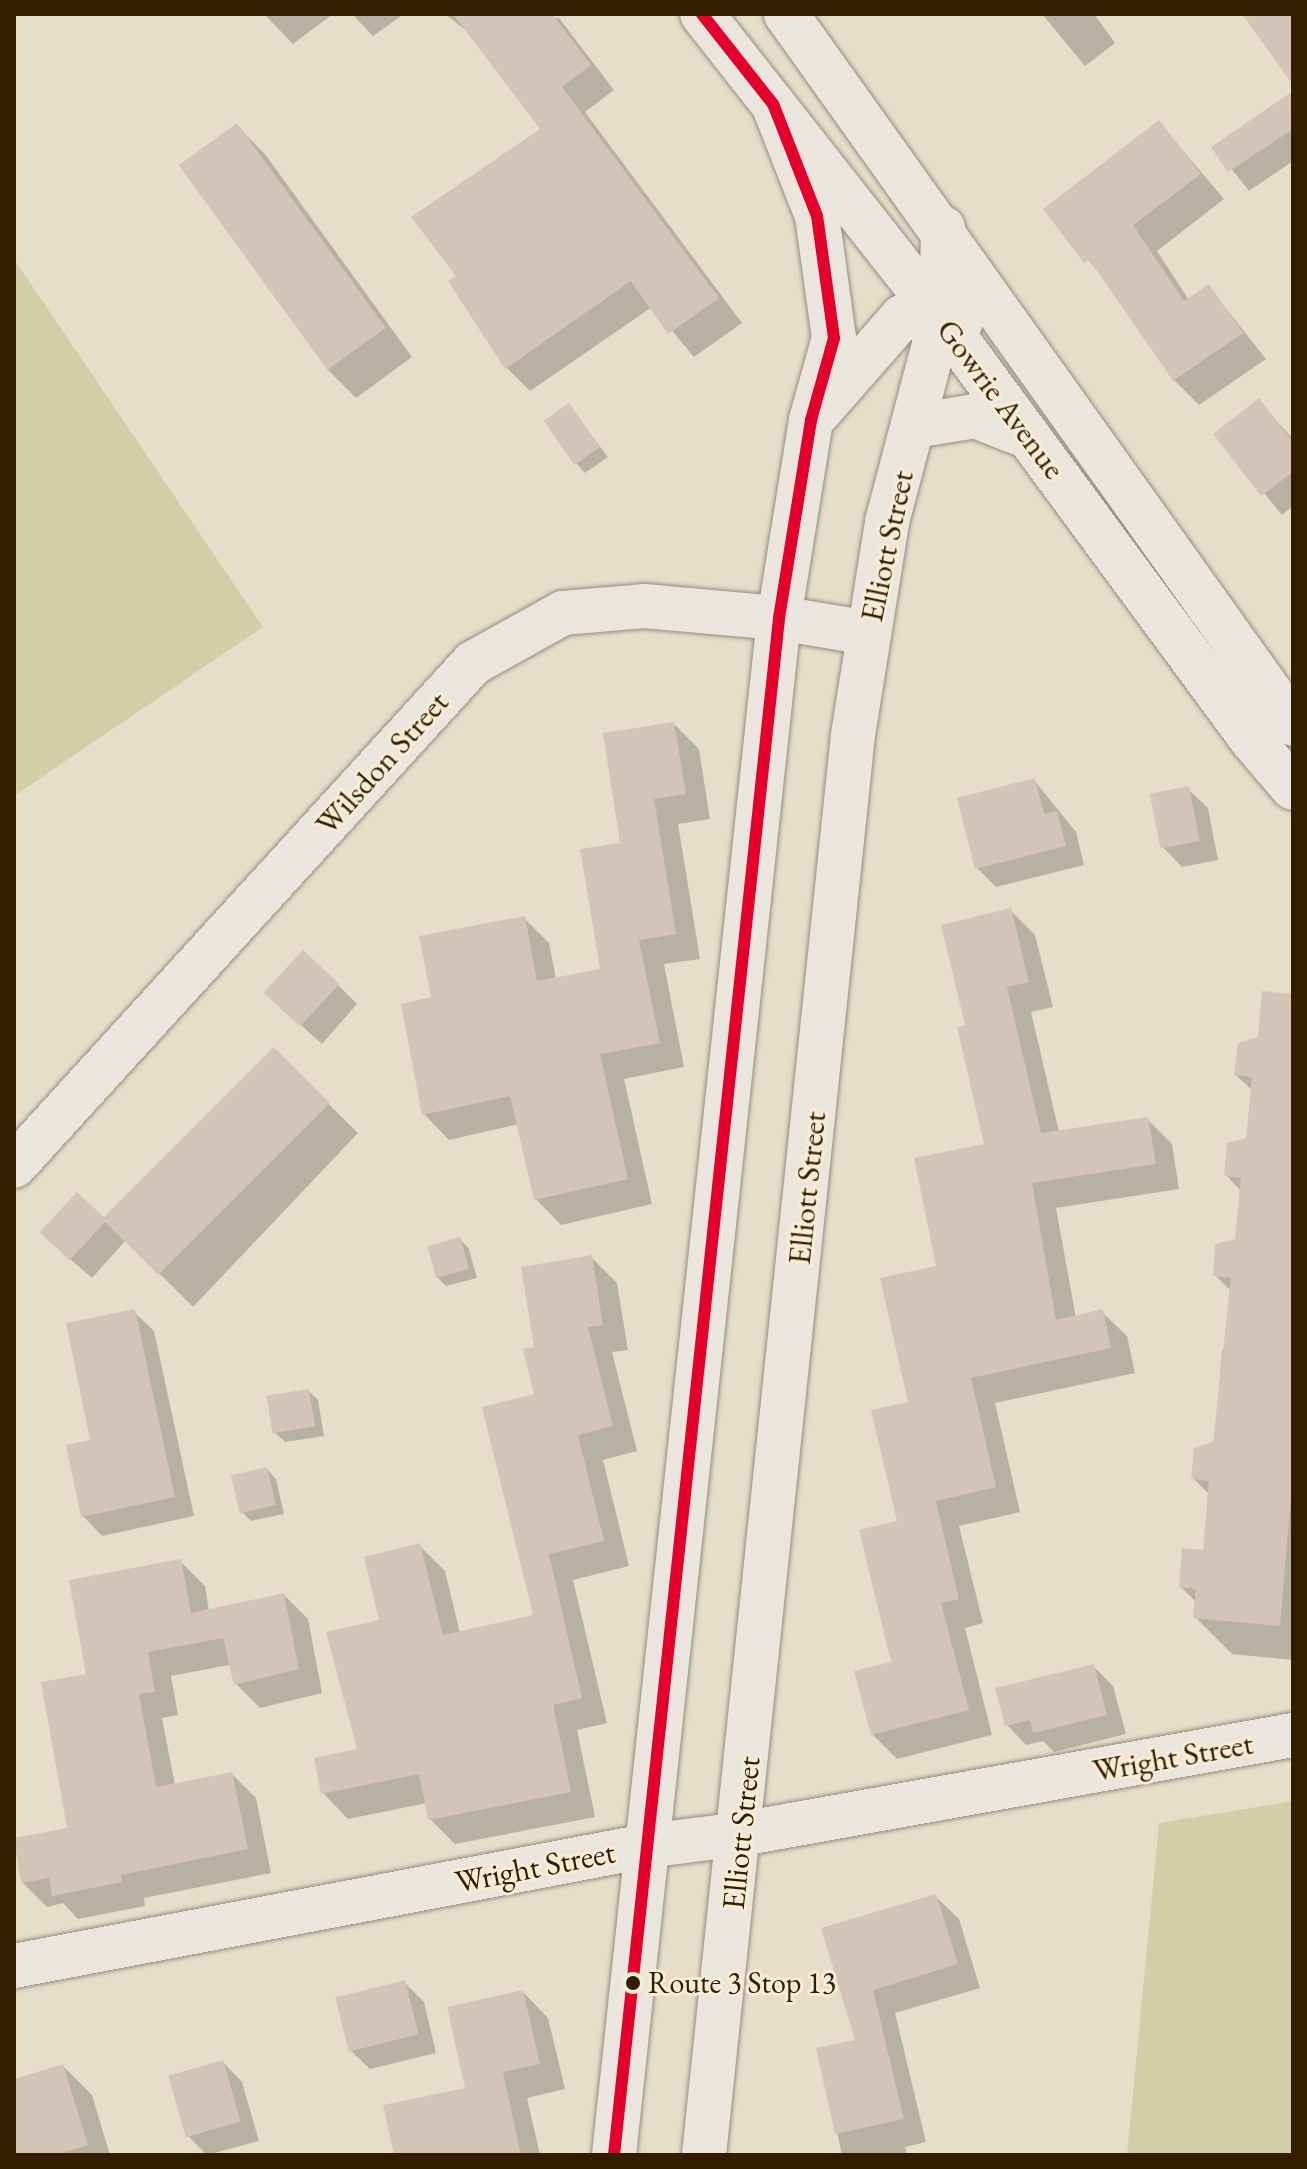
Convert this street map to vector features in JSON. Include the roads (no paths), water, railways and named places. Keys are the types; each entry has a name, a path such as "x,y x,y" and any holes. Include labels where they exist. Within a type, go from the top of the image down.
{"street":[{"name":"Gowrie Avenue","path":"702,14 941,318 1252,740 1293,788"},
{"name":"Gowrie Avenue","path":"786,14 1018,333 1293,724"},
{"path":"614,2155 779,618 811,420 834,338 817,216 773,104"},
{"name":"Elliott Street","path":"704,2155 741,1834 853,735 887,522 915,426 941,318 943,228"},
{"path":"811,420 902,317 941,318 1018,333"},
{"path":"915,426 975,416 1029,437"},
{"name":"Wilsdon Street","path":"14,1166 473,663 563,613 644,606 779,618 869,633"},
{"name":"Wright Street","path":"14,1966 646,1846 741,1834 1293,1735"}],"place":[{"name":"Route 3 Stop 13","path":"633,1983"}]}
